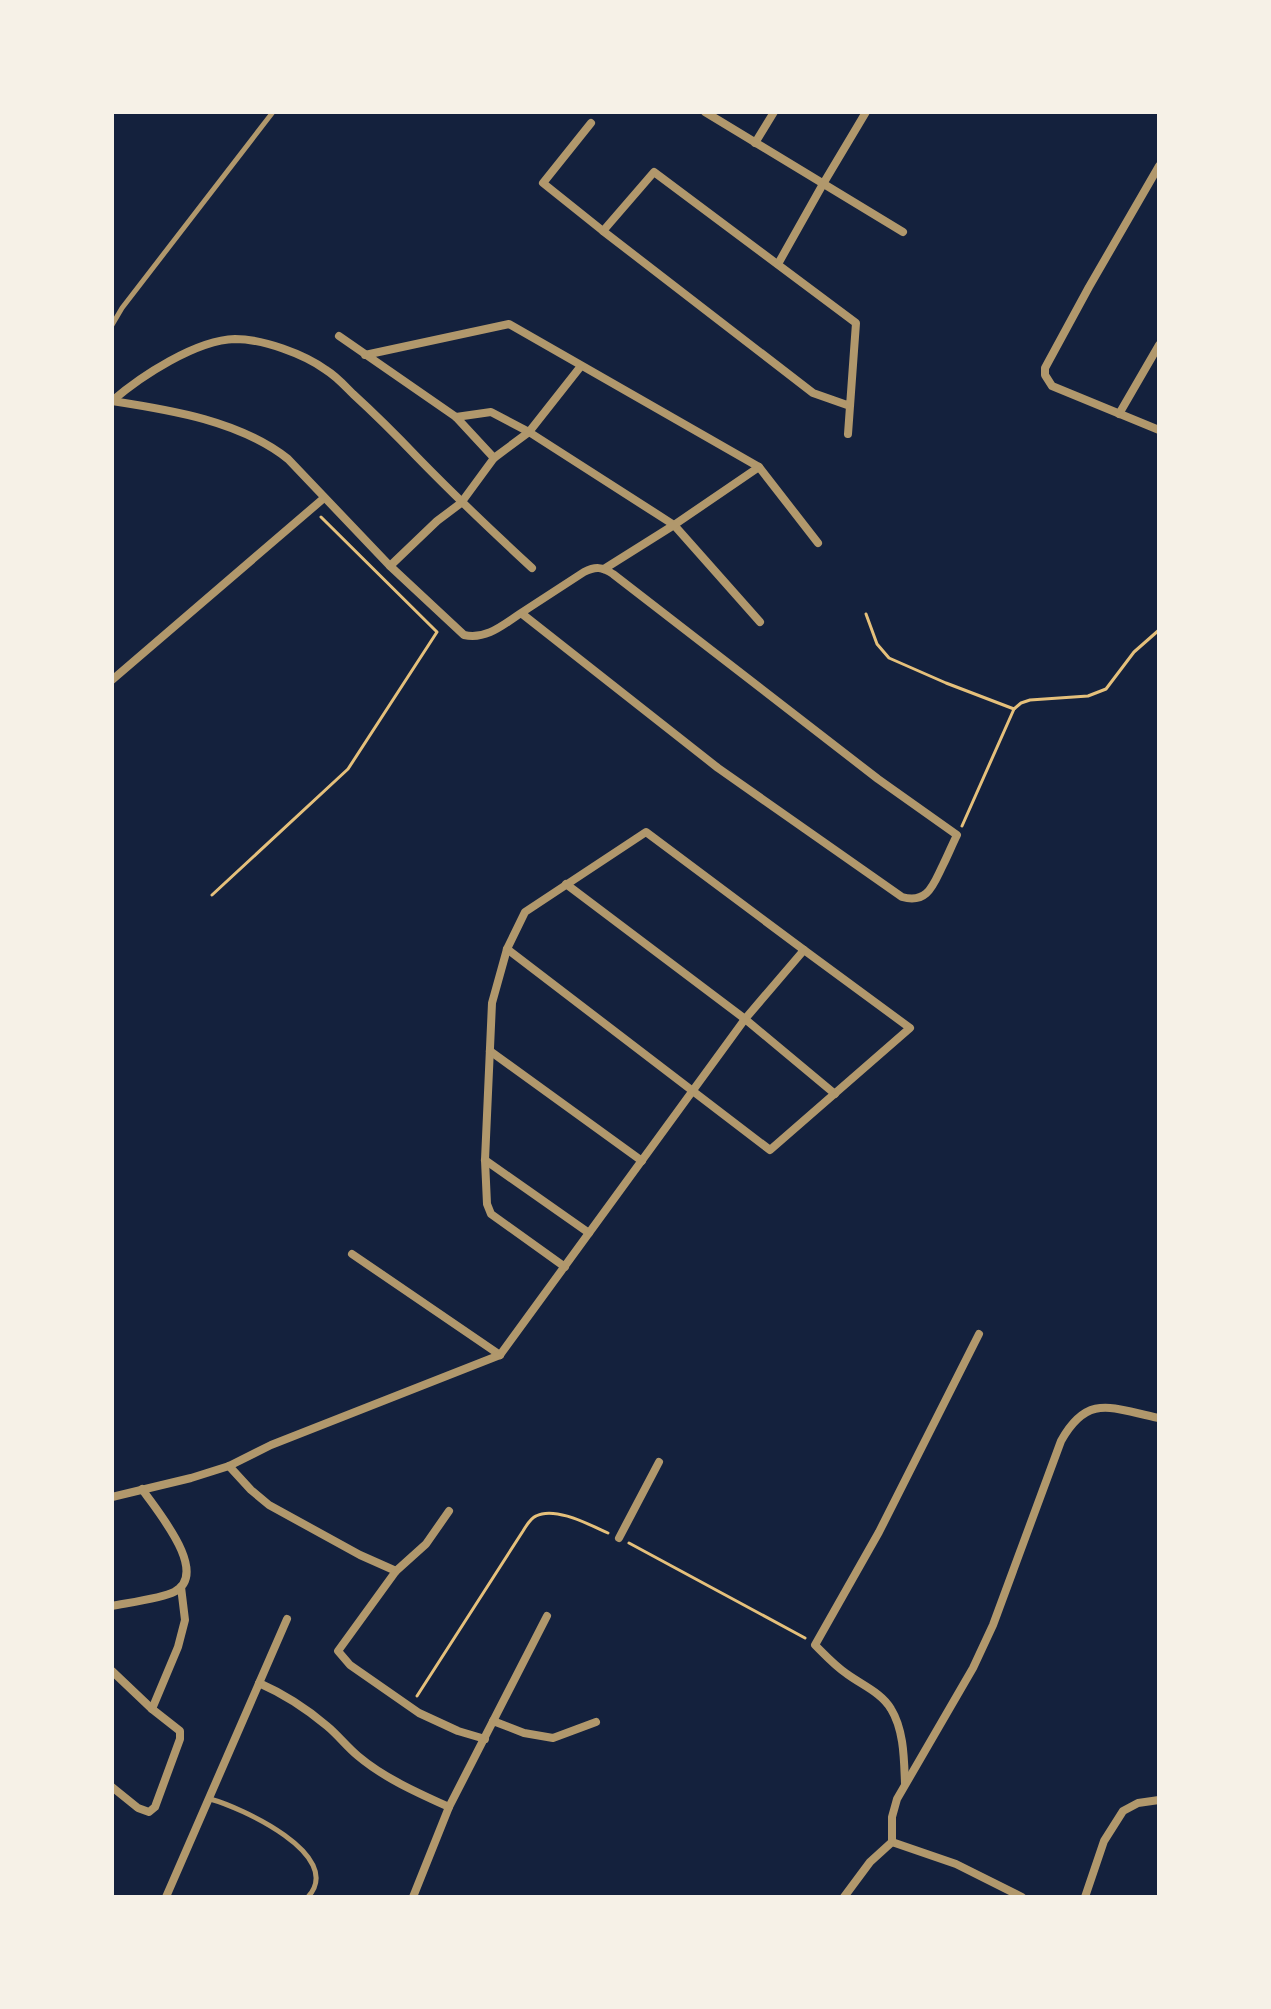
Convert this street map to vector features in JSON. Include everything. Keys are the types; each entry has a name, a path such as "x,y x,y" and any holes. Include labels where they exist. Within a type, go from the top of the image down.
{"street":[{"path":"705,112 903,232"},
{"path":"755,143 774,112"},
{"path":"778,264 866,112"},
{"path":"591,123 543,183 813,393 850,406"},
{"path":"1159,166 1045,368 1046,379 1052,386 1159,430"},
{"path":"603,231 654,172 856,323 848,434"},
{"path":"365,355 509,324 759,467 818,543"},
{"path":"339,336 456,417 494,458"},
{"path":"112,401 133,382 206,344 233,339 254,341 287,351 329,371 461,503 532,568"},
{"path":"1119,414 1159,345"},
{"path":"390,566 437,521 461,503 494,458 529,432 581,366"},
{"path":"112,401 160,408 234,429 274,448 390,566 464,635 480,637 489,634 521,613 584,572 594,567 604,569 866,770 957,835 932,889 918,899 902,897 718,768 521,613"},
{"path":"456,417 491,412 529,432 674,525 760,622"},
{"path":"604,569 759,467"},
{"path":"112,680 324,498"},
{"path":"507,949 770,1150 910,1028 646,832 525,912 507,949 492,1003 485,1160 487,1204 491,1214 565,1267"},
{"path":"566,884 745,1019 835,1094"},
{"path":"112,1497 229,1466 271,1445 500,1355 745,1019 804,950"},
{"path":"490,1051 642,1161"},
{"path":"485,1160 589,1233"},
{"path":"352,1254 500,1355"},
{"path":"905,1784 903,1751 891,1708 815,1645 879,1532 979,1334"},
{"path":"844,1897 870,1862 892,1842 892,1817 897,1799 973,1668 993,1625 1061,1441 1070,1425 1089,1409 1101,1407 1159,1418"},
{"path":"619,1538 659,1462"},
{"path":"229,1466 269,1505 360,1555 396,1571"},
{"path":"112,1606 173,1593 186,1581 186,1560 178,1542 142,1489"},
{"path":"449,1511 426,1544 396,1571 338,1651 350,1665 419,1713 485,1739"},
{"path":"152,1709 178,1647 185,1620 181,1587"},
{"path":"413,1897 449,1807 547,1616"},
{"path":"166,1897 287,1619"},
{"path":"112,1671 180,1731 180,1739 155,1807 149,1812 138,1808 112,1787"},
{"path":"259,1683 277,1691 329,1727 360,1758 388,1777 449,1807"},
{"path":"493,1721 532,1735 553,1738 596,1722"},
{"path":"1085,1897 1104,1841 1123,1811 1138,1803 1159,1800"},
{"path":"892,1842 956,1864 1022,1897"}],"lane":[{"path":"112,325 273,112"},
{"path":"210,1799 265,1822 303,1850 317,1883 308,1897"}],"path":[{"path":"212,895 348,769 437,632 312,508"},
{"path":"866,614 877,644 889,658 1014,709"},
{"path":"957,835 1014,709 1030,700 1088,696 1106,689 1134,652 1159,630"},
{"path":"411,1706 523,1531 535,1516 548,1513 567,1516 619,1538 751,1607 815,1645"}]}
